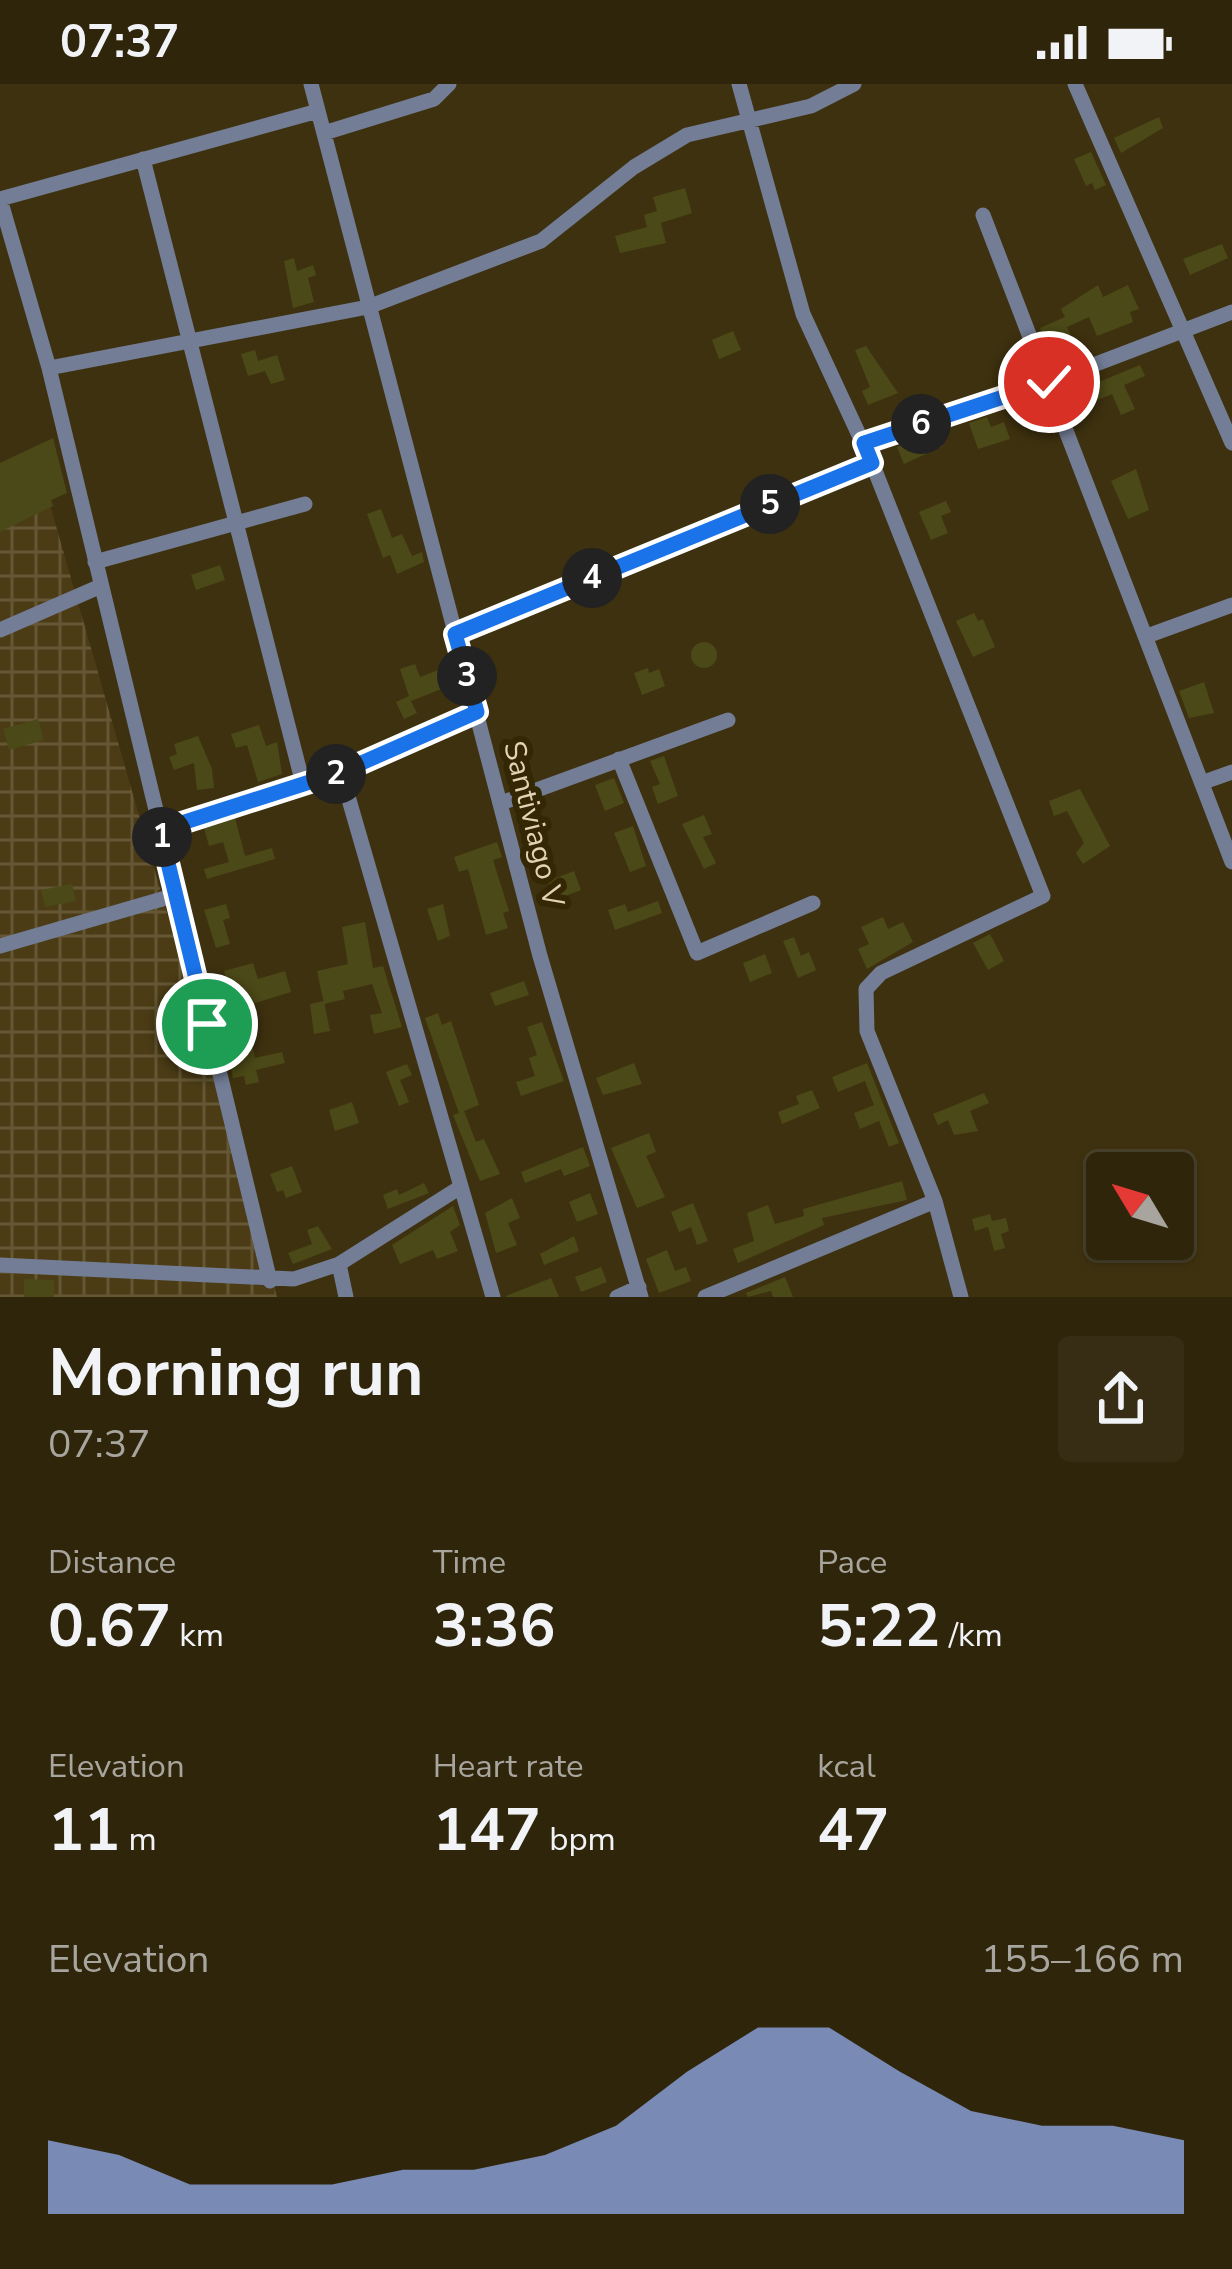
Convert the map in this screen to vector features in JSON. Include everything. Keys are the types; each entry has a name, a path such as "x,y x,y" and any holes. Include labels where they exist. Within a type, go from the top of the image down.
{"street":[{"name":"Santiviago V","path":"311,84 540,956 640,1292"},
{"path":"324,134 434,99 449,84"},
{"path":"740,84 803,314 864,443 1043,896 881,973 866,988 867,1031 935,1201 961,1297"},
{"path":"49,368 368,307 542,241 687,135 747,116 811,106 854,84"},
{"path":"1076,84 1232,443"},
{"path":"270,1281 49,368 0,199 318,111"},
{"path":"143,159 303,784"},
{"path":"983,215 1232,862"},
{"path":"864,443 1049,382 1232,312"},
{"path":"455,634 872,463"},
{"path":"95,562 305,504"},
{"path":"0,630 101,586"},
{"path":"1147,635 1232,605"},
{"path":"160,830 341,772 477,712"},
{"path":"501,803 728,720"},
{"path":"620,759 698,953 813,903"},
{"path":"341,772 493,1297"},
{"path":"1204,782 1232,772"},
{"path":"0,946 176,895"},
{"path":"0,1265 294,1279 339,1264 459,1188"},
{"path":"705,1297 935,1201"},
{"path":"339,1264 346,1297"},
{"path":"617,1297 640,1292"}],"shaded area":[{"path":"40,470 277,1297 0,1297 0,492"}],"building":[{"path":"1159,117 1163,128 1121,153 1114,138"},
{"path":"1091,152 1106,185 1095,190 1092,183 1086,186 1074,159"},
{"path":"685,188 692,213 661,223 666,243 620,253 615,236 647,227 644,215 657,211 653,197"},
{"path":"1222,244 1228,258 1190,275 1183,259"},
{"path":"294,258 297,271 313,265 316,275 308,278 314,302 293,308 284,261"},
{"path":"1098,285 1103,297 1128,285 1139,309 1130,312 1133,322 1097,336 1089,317 1067,327 1079,353 1063,360 1053,337 1046,340 1040,328 1065,317 1061,309"},
{"path":"733,331 741,350 719,359 712,340"},
{"path":"866,346 898,393 868,405 862,391 870,387 855,350"},
{"path":"255,350 258,361 277,355 285,380 271,384 265,371 248,376 241,354"},
{"path":"1140,365 1145,376 1124,385 1135,409 1121,415 1112,394 1095,401 1089,386"},
{"path":"987,417 991,427 1004,422 1010,439 978,449 969,423"},
{"path":"938,431 943,446 904,464 897,447"},
{"path":"53,438 67,493 51,500 53,506 0,532 0,463"},
{"path":"1136,469 1149,510 1128,519 1111,481"},
{"path":"946,501 951,512 941,516 948,533 931,540 919,512"},
{"path":"381,509 392,538 402,534 412,556 422,552 424,562 397,574 390,555 383,558 367,514"},
{"path":"220,565 225,580 196,590 191,575"},
{"path":"974,613 978,621 983,619 995,647 973,657 956,621"},
{"path":"704,642 717,655 704,668 691,655"},
{"path":"415,664 420,677 438,670 444,688 411,701 417,713 404,719 396,702 409,696 400,669"},
{"path":"648,668 649,673 659,669 665,686 642,695 634,673"},
{"path":"1204,682 1214,713 1189,718 1179,691"},
{"path":"38,719 44,740 9,750 3,729"},
{"path":"259,725 266,746 277,742 282,774 258,782 247,745 236,748 231,734"},
{"path":"198,736 212,769 214,788 197,790 194,763 174,770 169,757 177,754 174,744"},
{"path":"664,756 678,796 658,804 652,787 660,784 650,761"},
{"path":"614,778 624,803 605,811 595,785"},
{"path":"1080,789 1110,846 1083,864 1076,853 1084,843 1067,811 1054,816 1049,801"},
{"path":"704,815 712,834 703,837 716,863 704,869 682,824"},
{"path":"235,818 245,856 272,848 275,859 207,879 204,869 229,862 223,842 209,846 204,828"},
{"path":"633,826 646,866 630,872 614,833"},
{"path":"497,842 502,857 493,860 509,911 503,913 508,928 486,935 468,869 459,872 454,857"},
{"path":"574,871 581,890 555,900 548,881"},
{"path":"72,884 76,901 45,907 41,890"},
{"path":"658,901 662,913 615,930 608,910 625,904 628,912"},
{"path":"226,904 230,918 223,920 230,944 216,948 204,910"},
{"path":"443,904 450,936 438,941 427,909"},
{"path":"883,917 888,929 903,922 913,942 867,969 858,949 869,944 861,927"},
{"path":"365,922 373,968 383,966 402,1027 374,1034 370,1015 382,1013 372,984 343,991 345,999 324,1004 317,971 348,964 342,927"},
{"path":"990,934 1004,961 988,970 973,943"},
{"path":"794,937 801,956 809,952 816,970 798,978 783,941"},
{"path":"765,954 772,973 750,982 743,963"},
{"path":"253,963 258,979 285,971 291,992 229,1011 226,1000 232,998 224,971"},
{"path":"524,981 529,995 495,1006 490,993"},
{"path":"324,1001 330,1031 314,1034 310,1004"},
{"path":"438,1013 442,1025 451,1021 479,1105 459,1113 425,1018"},
{"path":"542,1022 564,1081 521,1096 516,1082 535,1076 529,1058 537,1055 527,1027"},
{"path":"251,1038 255,1058 282,1052 285,1063 256,1070 259,1082 246,1085 244,1076 233,1078 230,1064 238,1062 234,1042"},
{"path":"634,1063 642,1084 603,1095 596,1078"},
{"path":"867,1063 899,1143 889,1147 879,1121 860,1129 854,1113 874,1105 865,1081 838,1092 832,1077"},
{"path":"407,1064 412,1075 400,1080 409,1102 399,1106 386,1072"},
{"path":"812,1090 820,1108 782,1124 778,1112 799,1104 796,1096"},
{"path":"984,1093 989,1103 970,1111 978,1131 954,1135 948,1120 938,1125 933,1114"},
{"path":"352,1102 359,1123 335,1131 329,1110"},
{"path":"464,1111 476,1142 484,1139 500,1174 480,1181 453,1115"},
{"path":"649,1133 656,1152 646,1156 665,1197 637,1208 611,1148"},
{"path":"583,1147 590,1166 564,1176 561,1169 525,1183 521,1172"},
{"path":"292,1166 302,1192 286,1198 283,1190 277,1192 270,1174"},
{"path":"902,1181 907,1200 822,1218 824,1225 738,1263 733,1249 754,1241 747,1213 768,1205 775,1224 804,1216 803,1209"},
{"path":"424,1183 429,1193 388,1209 383,1195 397,1189 399,1195"},
{"path":"590,1193 598,1214 577,1222 569,1202"},
{"path":"512,1198 520,1218 508,1223 517,1245 496,1253 485,1213"},
{"path":"693,1203 708,1241 697,1245 691,1227 679,1232 671,1212"},
{"path":"453,1206 460,1225 450,1232 458,1251 437,1259 433,1250 400,1264 392,1245"},
{"path":"990,1214 992,1221 1006,1218 1009,1231 1001,1234 1005,1248 994,1251 988,1227 975,1231 972,1219"},
{"path":"318,1226 332,1249 293,1264 288,1253 312,1244 307,1230"},
{"path":"574,1236 579,1251 544,1265 540,1254"},
{"path":"667,1250 675,1271 686,1267 691,1281 659,1293 646,1259"},
{"path":"601,1267 607,1282 581,1292 575,1277"},
{"path":"785,1277 793,1297 773,1297 771,1291 748,1297 746,1293"},
{"path":"551,1278 559,1297 506,1297 506,1296"},
{"path":"24,1279 54,1280 54,1297 24,1297"}],"route":[{"path":"207,1024 160,830 341,772 477,712 455,634 872,463 864,443 1049,382"}]}
